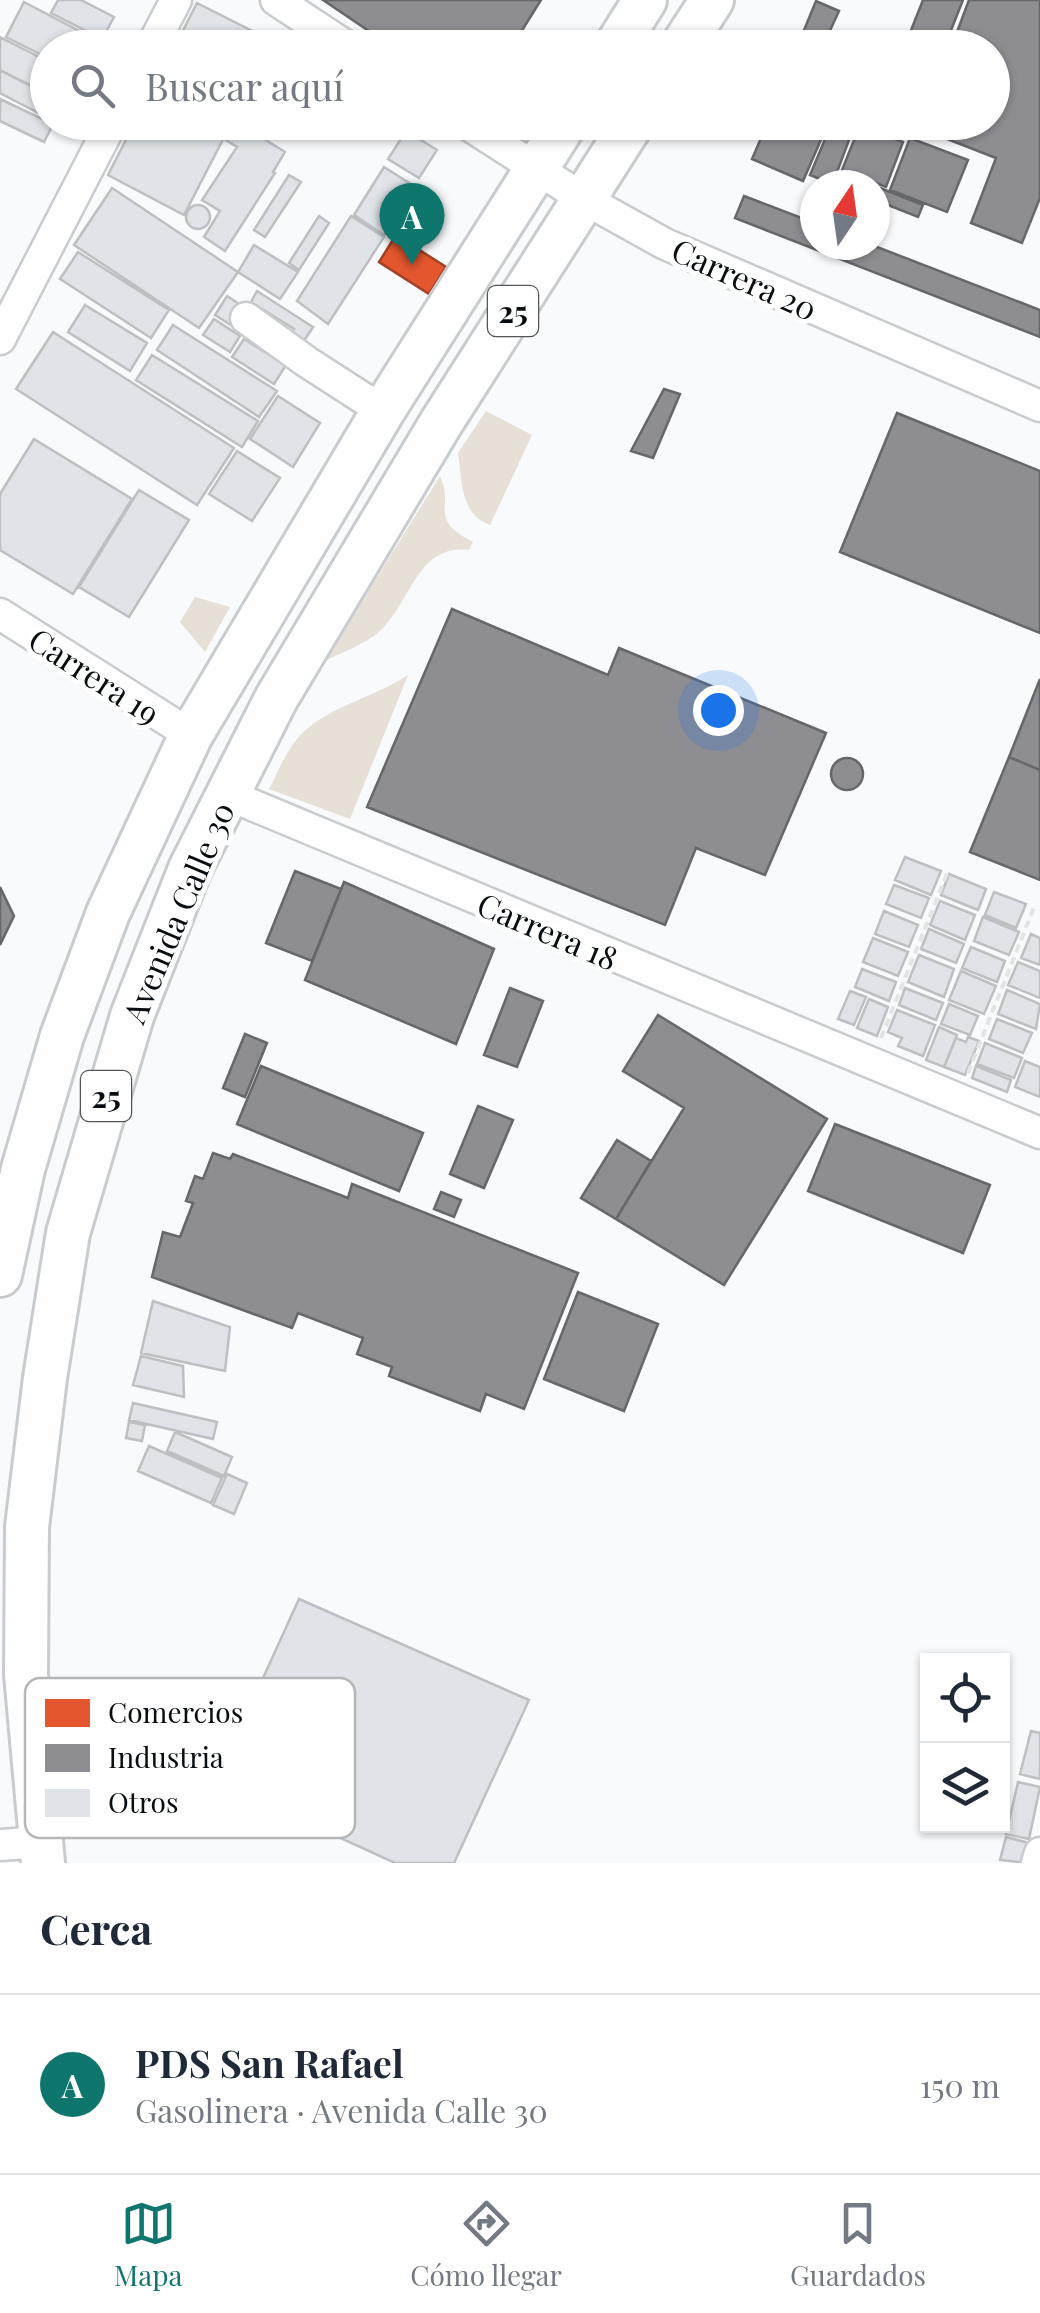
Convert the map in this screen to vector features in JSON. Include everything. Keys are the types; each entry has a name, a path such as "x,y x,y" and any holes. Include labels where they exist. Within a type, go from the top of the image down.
{"highway":[{"path":"626,30 645,0"},
{"path":"693,30 712,0"},
{"name":"Avenida Calle 30","path":"0,1275 23,1169 62,1036 108,913 191,735 383,411 555,140"},
{"name":"Avenida Calle 30","path":"26,1678 27,1527 68,1233 106,1096 145,979 226,794 276,699 422,456 621,140"}],"street":[{"path":"160,30 176,0"},
{"path":"276,0 322,30"},
{"path":"0,338 103,140"},
{"name":"Carrera 20","path":"492,140 584,198 718,268 1040,406"},
{"path":"246,318 383,411"},
{"name":"Carrera 19","path":"0,614 191,735"},
{"name":"Carrera 18","path":"226,794 1040,1133"},
{"path":"1037,1863 1040,1853"}],"path":[{"path":"870,1063 948,871"},
{"path":"958,1099 1035,905"}],"shaded area":[{"path":"486,411 532,435 490,525 480,520 468,505 458,453"},
{"path":"440,476 446,519 473,542 469,550 452,551 426,565 381,630 325,661"},
{"path":"195,597 230,607 205,652 180,622"},
{"path":"408,675 350,819 269,789 290,748 308,728"}],"building: Comercios":[{"path":"396,235 446,267 429,294 379,262"}],"building: Industria":[{"path":"323,0 541,0 522,30 367,30"},
{"path":"923,0 963,0 951,30 911,30"},
{"path":"969,0 1040,0 1040,198 1022,243 971,223 996,158 950,140 1010,140 1010,30 958,30"},
{"path":"816,1 839,11 830,30 804,30"},
{"path":"760,140 821,140 808,170 800,170 800,180 752,159"},
{"path":"825,140 849,140 838,170 812,170"},
{"path":"854,140 903,142 890,176 890,170 842,170"},
{"path":"909,140 968,160 947,212 890,190"},
{"path":"890,192 923,205 918,217 890,206"},
{"path":"744,196 800,217 800,243 735,218"},
{"path":"890,252 1040,310 1040,337 843,260 890,260"},
{"path":"664,389 680,394 653,458 631,451"},
{"path":"897,413 1040,471 1040,633 840,552"},
{"path":"452,609 608,675 619,648 826,733 765,875 696,848 665,925 367,807"},
{"path":"1040,679 1040,770 1009,757"},
{"path":"1009,757 1040,770 1040,880 970,852"},
{"path":"847,758 858,763 863,774 858,785 847,790 836,785 831,774 836,763"},
{"path":"295,871 341,889 312,961 266,943"},
{"path":"344,882 494,949 456,1044 305,980"},
{"path":"0,887 14,916 0,945"},
{"path":"510,988 543,1001 517,1067 484,1055"},
{"path":"658,1015 827,1119 724,1285 616,1219 684,1108 623,1071"},
{"path":"245,1034 267,1043 245,1097 223,1088"},
{"path":"261,1066 423,1133 399,1191 237,1124"},
{"path":"478,1106 513,1120 484,1188 450,1174"},
{"path":"835,1124 990,1185 963,1253 808,1191"},
{"path":"617,1140 651,1161 616,1219 581,1198"},
{"path":"213,1153 230,1159 233,1154 348,1198 352,1184 578,1273 524,1409 486,1394 480,1411 389,1376 392,1367 357,1354 363,1338 298,1313 292,1328 152,1277 163,1232 180,1237 193,1203 186,1201 195,1176 203,1179"},
{"path":"441,1192 461,1200 454,1217 434,1209"},
{"path":"578,1292 658,1324 624,1411 544,1379"}],"building: Otros":[{"path":"58,0 81,0 114,17 107,30 84,30 51,13"},
{"path":"24,2 77,30 30,30 30,49 6,37"},
{"path":"197,3 250,30 183,30"},
{"path":"0,37 30,52 30,85 0,70"},
{"path":"0,70 30,85 30,109 0,93"},
{"path":"0,99 30,113 30,135 0,121"},
{"path":"126,140 223,140 184,215 108,175"},
{"path":"226,140 266,140 285,152 225,251 204,237 220,211 202,200 237,147"},
{"path":"400,140 421,140 437,150 419,178 388,159"},
{"path":"384,167 414,186 384,235 354,215"},
{"path":"289,175 301,182 265,237 254,230"},
{"path":"112,188 238,272 199,328 74,245"},
{"path":"198,205 210,217 198,229 186,217"},
{"path":"319,216 329,223 299,270 289,263"},
{"path":"351,216 384,237 328,324 297,301"},
{"path":"254,245 298,272 280,299 238,272"},
{"path":"78,252 169,310 151,338 60,279"},
{"path":"257,291 313,327 298,350 285,343 294,329 251,302"},
{"path":"227,296 244,307 231,325 215,315"},
{"path":"85,305 147,343 130,371 68,332"},
{"path":"214,319 240,336 230,352 203,335"},
{"path":"173,325 277,391 259,417 157,350"},
{"path":"53,332 234,448 197,505 16,389"},
{"path":"244,339 286,365 274,384 232,357"},
{"path":"152,355 258,421 242,447 136,380"},
{"path":"278,396 320,423 293,467 250,439"},
{"path":"34,439 132,499 73,594 0,550 0,494"},
{"path":"237,451 280,478 252,521 209,494"},
{"path":"139,490 189,520 129,617 79,587"},
{"path":"905,857 941,871 931,895 895,880"},
{"path":"949,874 986,889 978,910 941,895"},
{"path":"894,885 929,898 921,918 886,904"},
{"path":"994,892 1026,904 1016,928 985,915"},
{"path":"940,901 975,915 965,940 930,925"},
{"path":"884,911 918,925 909,947 875,934"},
{"path":"983,917 1019,932 1009,955 974,941"},
{"path":"929,929 964,944 956,963 921,949"},
{"path":"1031,934 1040,938 1040,965 1021,958"},
{"path":"873,938 908,952 898,976 863,962"},
{"path":"971,947 1005,961 997,982 962,968"},
{"path":"919,955 954,969 944,997 908,982"},
{"path":"1018,962 1040,971 1040,998 1008,985"},
{"path":"862,969 896,982 889,1001 855,987"},
{"path":"961,971 996,986 984,1014 949,1000"},
{"path":"905,988 943,1003 936,1020 899,1005"},
{"path":"1007,990 1040,1004 1036,1029 998,1014"},
{"path":"850,991 866,997 854,1025 838,1019"},
{"path":"869,999 888,1007 877,1036 857,1028"},
{"path":"949,1004 978,1016 970,1035 941,1024"},
{"path":"897,1010 935,1025 923,1056 898,1046 902,1038 888,1032"},
{"path":"997,1019 1032,1033 1023,1053 989,1039"},
{"path":"939,1027 957,1035 944,1067 926,1060"},
{"path":"968,1037 979,1041 965,1075 944,1067 956,1038 966,1042"},
{"path":"985,1043 1022,1058 1014,1078 977,1064"},
{"path":"1025,1061 1040,1067 1040,1097 1015,1087"},
{"path":"976,1066 1011,1080 1007,1092 972,1078"},
{"path":"153,1301 230,1327 225,1371 141,1353"},
{"path":"141,1356 183,1366 184,1397 133,1385"},
{"path":"133,1403 217,1422 213,1439 129,1420"},
{"path":"129,1422 145,1425 142,1441 126,1438"},
{"path":"175,1432 232,1457 224,1476 167,1451"},
{"path":"149,1446 222,1478 211,1503 138,1471"},
{"path":"227,1474 247,1483 234,1514 213,1505"},
{"path":"299,1599 529,1700 454,1863 395,1863 340,1838 355,1838 355,1678 263,1678"},
{"path":"1031,1731 1040,1733 1040,1779 1020,1774"},
{"path":"1018,1782 1040,1787 1029,1839 1006,1834 1010,1833"},
{"path":"1006,1837 1033,1844 1028,1863 1000,1860"}],"place":[{"name":"PDS San Rafael","path":"412,265"}]}
